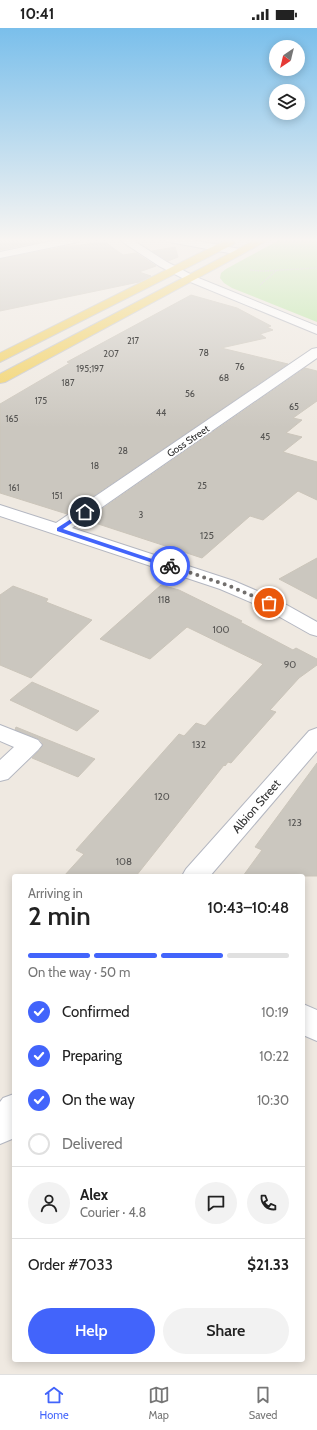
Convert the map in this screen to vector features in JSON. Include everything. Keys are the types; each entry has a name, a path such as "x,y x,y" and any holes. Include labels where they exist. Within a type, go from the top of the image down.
{"main road":[{"path":"0,358 111,302"},
{"path":"0,379 148,302"}],"street":[{"path":"248,302 317,330"},
{"name":"Goss Street","path":"59,530 317,352"},
{"path":"0,510 227,585 269,603 317,630"},
{"path":"0,732 30,745 0,773"},
{"name":"Albion Street","path":"197,874 317,736"},
{"path":"305,1019 317,1028"},
{"path":"0,1128 12,1112"}],"green space":[{"path":"267,302 317,302 317,322"}],"building":[{"path":"0,302 44,302 0,311"},
{"path":"178,302 215,302 237,308 271,326 267,327 273,330 260,334 266,338 221,348 288,364 67,514 0,493 0,404 70,363 67,362"},
{"path":"305,368 317,371 317,401 293,418 302,420 286,433 302,437 283,452 317,462 317,500 298,491 263,520 250,516 202,558 86,520"},
{"path":"317,558 317,599 279,579"},
{"path":"161,585 179,590 242,621 240,622 293,650 296,648 317,659 317,665 299,678 270,710 276,712 231,763 228,762 225,766 224,765 138,874 66,874 84,854 76,850 179,734 184,736 196,723 205,726 263,664 187,627 150,659 100,639"},
{"path":"13,586 48,599 46,602 92,620 31,678 0,665 0,595"},
{"path":"32,682 99,711 77,731 10,700"},
{"path":"16,727 95,759 78,777 32,758 43,744 39,739 15,730"},
{"path":"317,763 317,876 305,876 305,874 244,874 262,850 255,847"}],"way so far":[{"path":"170,566 227,585 269,603"}],"route":[{"path":"85,512 59,530 170,566"}]}
